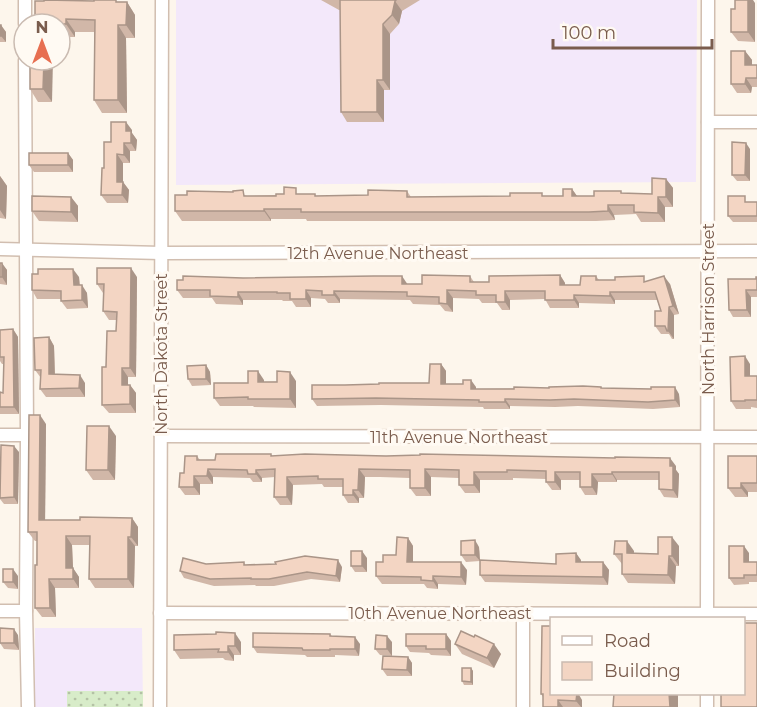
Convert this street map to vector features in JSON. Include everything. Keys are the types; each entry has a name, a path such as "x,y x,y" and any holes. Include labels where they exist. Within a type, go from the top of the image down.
{"street":[{"name":"North Dakota Street","path":"160,707 162,0"},
{"name":"North Harrison Street","path":"707,616 708,0"},
{"path":"25,72 28,707"},
{"path":"708,122 757,122"},
{"name":"12th Avenue Northeast","path":"0,249 161,253 757,252"},
{"path":"0,435 27,435"},
{"name":"11th Avenue Northeast","path":"160,436 757,437"},
{"path":"0,611 26,611"},
{"path":"523,613 523,707"},
{"name":"10th Avenue Northeast","path":"160,614 523,613 707,616 757,614"}],"shaded area":[{"path":"176,0 697,0 696,182 176,185"},
{"path":"35,628 142,628 143,707 28,707 35,705"}],"green space":[{"path":"67,691 143,691 143,707 67,707"}],"building":[{"path":"116,0 116,2 127,2 126,25 118,25 118,100 94,100 95,20 72,19 72,12 35,12 35,1"},
{"path":"340,0 396,0 392,15 383,24 383,80 377,80 377,112 341,112"},
{"path":"735,0 748,0 748,32 731,32 731,9 735,9"},
{"path":"731,51 745,51 745,65 757,65 757,78 746,78 745,84 731,84"},
{"path":"30,72 44,72 43,89 30,89"},
{"path":"111,122 126,122 126,131 131,131 131,143 124,143 124,155 117,154 117,182 123,182 122,195 101,195 104,142 111,142"},
{"path":"732,142 746,143 745,175 732,175"},
{"path":"29,153 68,153 68,165 29,165"},
{"path":"652,178 666,179 666,197 658,197 658,213 634,212 634,205 608,205 608,211 589,212 301,212 301,209 175,211 175,195 187,195 187,191 233,192 243,190 244,196 276,196 276,194 284,194 284,187 296,188 296,194 315,194 315,196 368,195 368,190 407,191 407,197 510,196 510,193 542,193 542,196 563,196 563,189 572,189 572,196 594,196 594,191 652,194"},
{"path":"32,196 71,197 71,212 32,211"},
{"path":"728,196 745,196 745,202 757,202 757,216 728,216"},
{"path":"0,263 2,263 2,277 0,277"},
{"path":"97,268 131,268 130,368 122,368 122,385 130,385 130,404 102,405 102,367 106,367 107,331 116,331 117,312 103,311 104,284 97,284"},
{"path":"38,269 73,269 74,285 82,285 82,300 61,301 61,291 32,290 32,274 38,274"},
{"path":"422,275 470,276 470,282 489,282 489,276 560,275 560,285 580,285 581,276 596,276 596,280 615,280 615,277 644,276 644,282 664,276 673,306 669,307 667,331 665,326 655,326 655,311 661,311 655,292 610,292 610,296 574,295 574,300 545,300 545,291 505,291 505,302 496,302 496,295 476,295 476,291 447,290 447,304 439,303 439,297 407,296 407,292 334,291 334,295 322,295 322,291 306,290 306,299 290,299 290,293 238,292 238,297 210,296 210,290 177,290 177,280 183,280 183,276 243,278 402,276 402,284 422,284"},
{"path":"756,277 757,290 746,290 747,310 729,310 728,279 756,279"},
{"path":"13,329 14,407 0,407 0,392 3,393 4,357 0,357 0,330"},
{"path":"49,337 49,374 80,375 79,388 40,389 41,370 35,370 34,338"},
{"path":"745,356 745,376 757,376 757,400 731,401 730,357"},
{"path":"430,364 441,364 441,384 463,384 463,380 471,380 471,389 583,386 651,389 651,387 675,387 675,400 648,402 505,399 505,402 479,402 479,400 376,398 312,399 312,385 429,383"},
{"path":"206,365 206,379 188,379 187,366"},
{"path":"248,371 258,371 258,382 277,382 277,371 290,372 290,399 214,398 214,383 248,383"},
{"path":"29,415 40,415 39,520 80,520 80,517 132,518 131,537 128,537 128,579 89,579 90,536 66,536 66,568 73,568 73,579 49,579 50,608 35,608 37,532 28,532"},
{"path":"87,426 109,426 108,470 86,470"},
{"path":"1,445 14,446 14,497 0,498"},
{"path":"216,454 670,458 670,466 673,466 673,490 659,489 659,472 592,474 592,487 580,487 580,472 555,472 555,482 546,482 546,471 474,472 474,485 459,485 459,470 425,469 425,488 410,488 410,470 359,469 358,490 353,490 353,495 343,495 343,479 318,479 318,476 287,477 287,497 274,497 275,469 256,470 256,474 248,474 247,470 208,469 207,476 194,476 194,487 179,487 180,473 184,473 185,456 197,456 197,460 215,460"},
{"path":"728,456 757,456 757,483 741,483 741,488 728,488"},
{"path":"397,537 408,538 407,562 461,562 461,577 433,576 433,581 421,580 421,577 376,576 376,562 383,562 383,555 396,555"},
{"path":"658,537 672,537 672,556 669,556 668,575 622,574 622,554 614,554 615,541 627,541 627,553 658,554"},
{"path":"475,540 475,555 461,555 461,541"},
{"path":"729,546 744,546 744,562 757,562 757,575 729,578"},
{"path":"351,551 362,551 362,566 351,566"},
{"path":"576,553 576,562 603,562 603,577 480,575 480,560 556,564 556,554"},
{"path":"305,556 338,560 336,576 307,572 269,579 210,579 180,571 183,558 206,564 244,562 244,565 276,564 275,562"},
{"path":"3,569 13,569 13,582 3,582"},
{"path":"745,623 757,623 757,707 721,707 721,695 745,695"},
{"path":"542,626 550,626 550,695 577,695 576,701 558,700 558,707 543,707 543,694 541,694"},
{"path":"0,628 14,629 14,643 0,643"},
{"path":"461,631 494,644 487,658 455,644"},
{"path":"216,632 235,633 235,646 228,646 228,652 218,652 219,649 174,650 174,635 216,634"},
{"path":"253,633 330,634 330,636 355,637 355,649 303,650 302,648 253,647"},
{"path":"406,634 446,634 446,649 406,646"},
{"path":"376,635 387,636 387,649 375,649"},
{"path":"383,656 408,657 407,670 382,669"},
{"path":"462,668 471,668 471,682 462,681"},
{"path":"614,695 669,695 670,707 613,707"}]}
